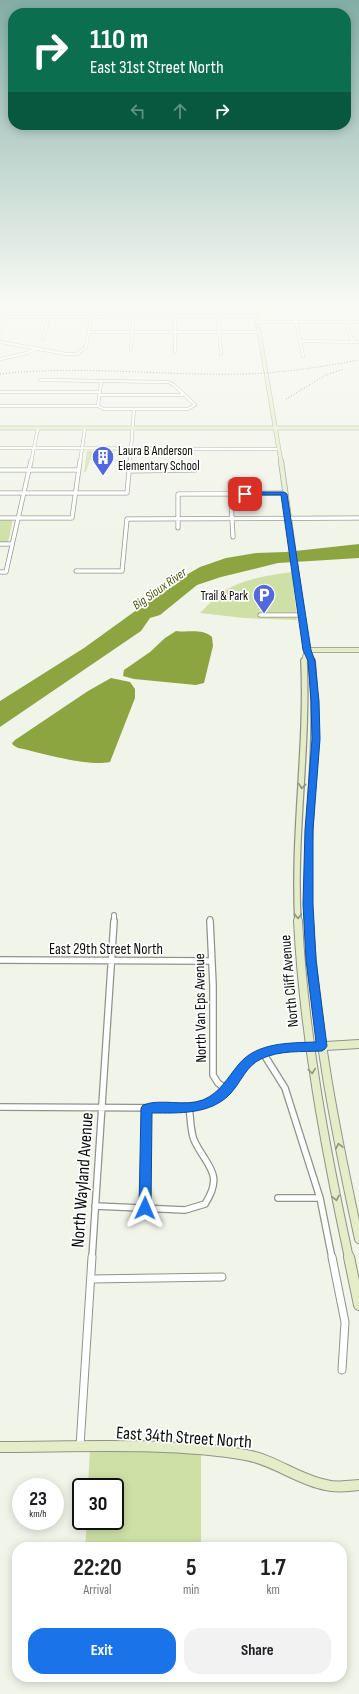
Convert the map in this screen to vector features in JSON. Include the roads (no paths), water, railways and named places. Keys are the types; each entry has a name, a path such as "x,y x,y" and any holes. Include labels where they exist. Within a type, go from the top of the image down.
{"main road":[{"name":"North Cliff Avenue","path":"268,386 276,428 284,494 297,570 307,650 312,661 316,721 309,836 308,904 312,967 322,1046 336,1132 359,1239"},
{"path":"0,428 359,428"},
{"path":"278,441 282,433 285,431 304,428"},
{"name":"North Cliff Avenue","path":"307,650 304,661 306,738 299,823 297,880 301,976 309,1046 323,1132 359,1305"},
{"path":"307,650 359,650"},
{"path":"309,1046 359,1044"},
{"name":"East 34th Street North","path":"0,1447 171,1449 248,1455 275,1463 321,1485 359,1485"}],"street":[{"path":"98,406 101,386"},
{"path":"0,406 98,406 104,409 193,408 194,405 174,386"},
{"path":"0,392 184,395"},
{"path":"0,493 127,493 134,409"},
{"path":"0,572 6,572 38,428"},
{"path":"0,518 72,518 85,428"},
{"path":"0,448 278,449"},
{"path":"0,470 79,470"},
{"path":"129,471 195,470"},
{"path":"230,482 233,537"},
{"path":"178,528 178,494 284,494"},
{"path":"76,571 122,571 127,519 359,518"},
{"path":"0,544 12,544"},
{"path":"260,615 302,616"},
{"name":"North Wayland Avenue","path":"80,1447 114,915"},
{"name":"North Van Eps Avenue","path":"210,920 213,985 213,1075 218,1083 227,1090"},
{"name":"East 29th Street North","path":"0,960 211,961"},
{"path":"0,1107 189,1108 212,1101 227,1090 243,1066 249,1060 263,1053 280,1048 309,1046"},
{"path":"263,1053 285,1088 320,1198 345,1322 342,1370"},
{"path":"145,1208 147,1108"},
{"path":"95,1206 185,1210 205,1204 213,1192 213,1173 208,1161 194,1141 189,1108"},
{"path":"278,1198 320,1198"},
{"path":"91,1278 222,1277"}],"railway":[{"path":"286,399 308,386"}],"place":[{"name":"Laura B Anderson Elementary School","path":"103,476"},
{"name":"Trail & Park","path":"264,614"}],"water label":[{"name":"Big Sioux River","path":"159,588"}]}
